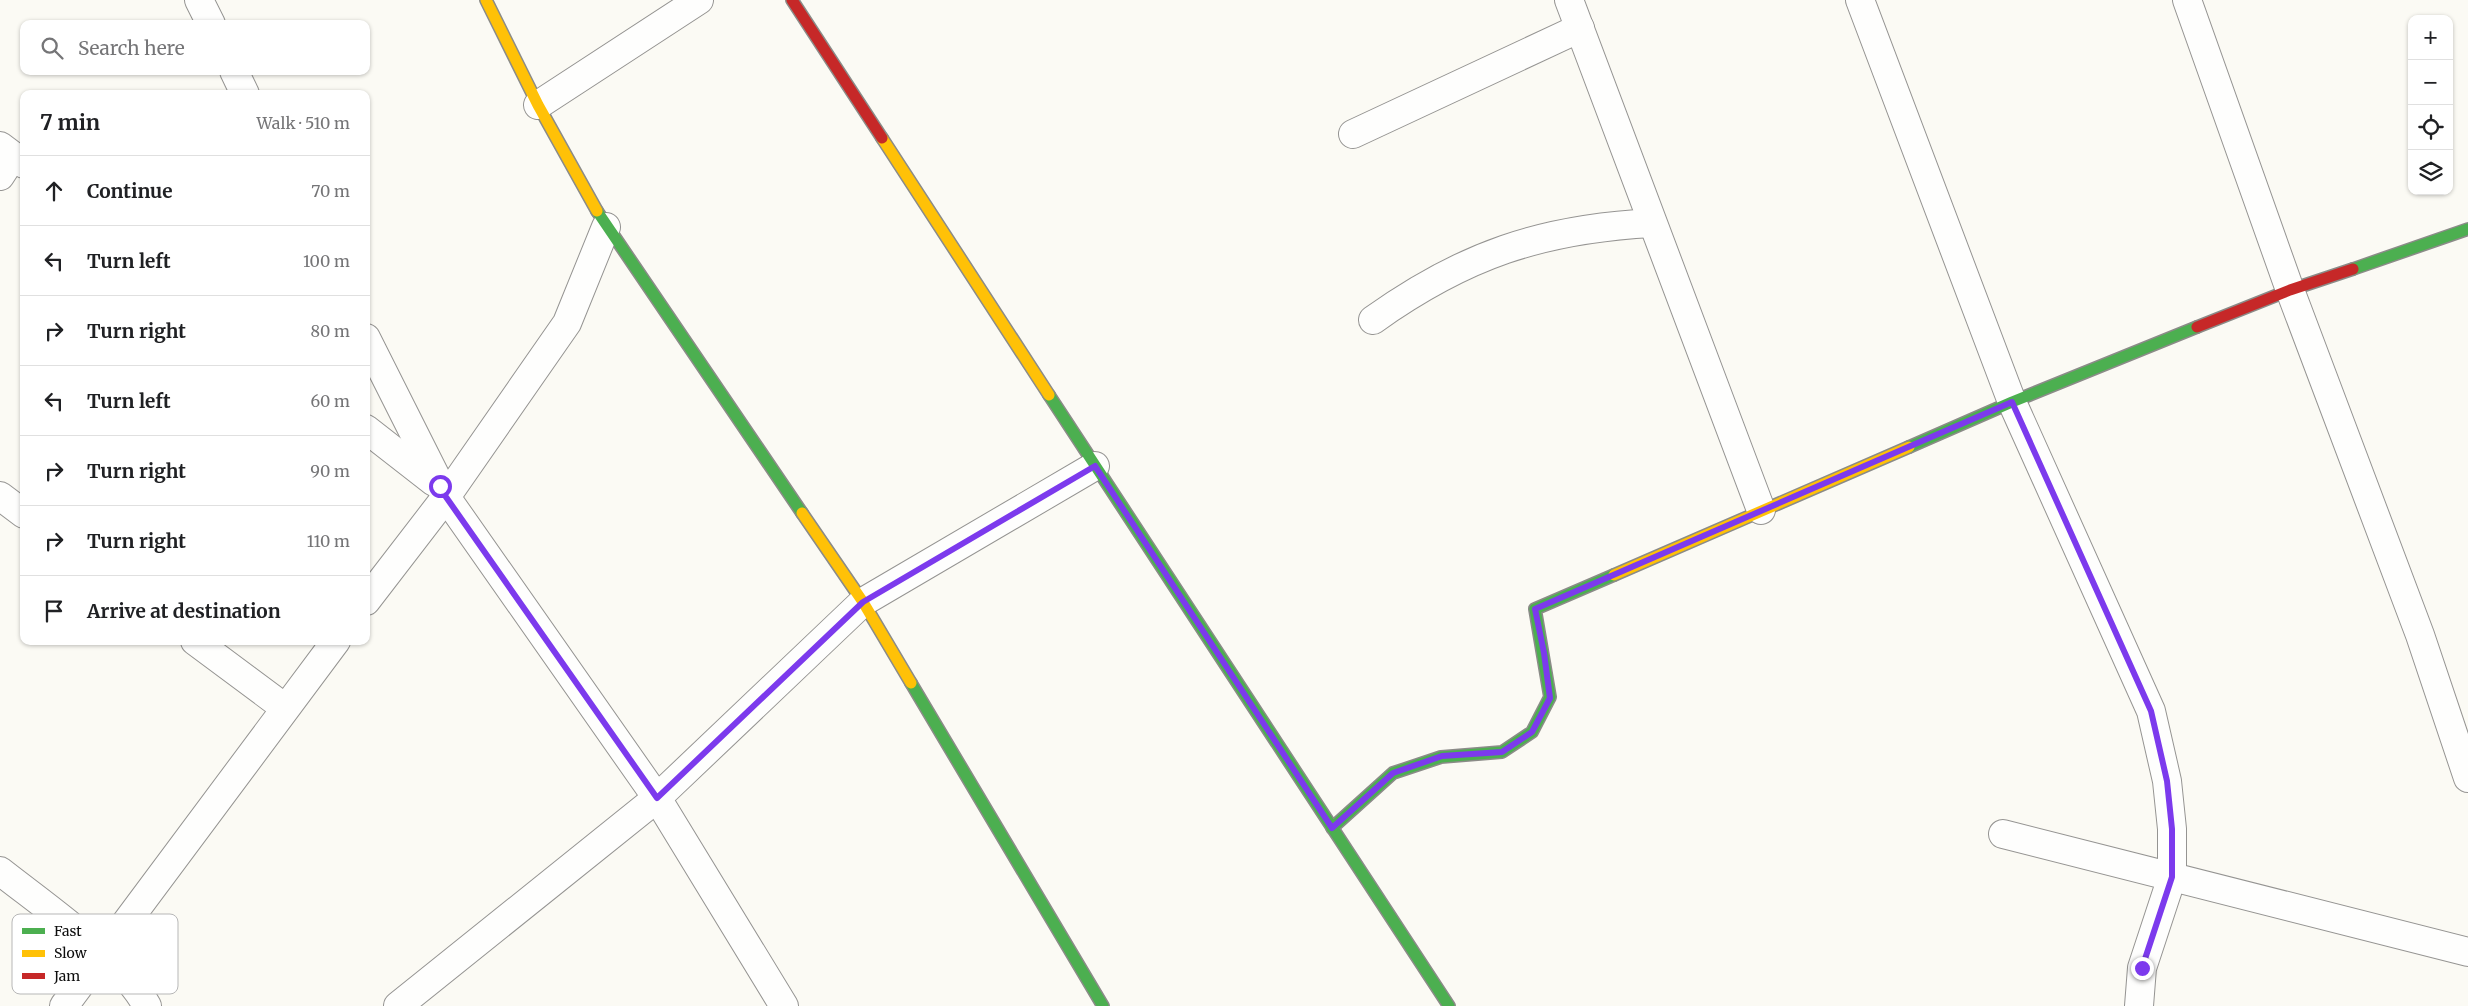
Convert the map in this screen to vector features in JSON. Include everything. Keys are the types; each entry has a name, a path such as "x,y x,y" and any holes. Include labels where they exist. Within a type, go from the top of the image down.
{"street":[{"path":"199,0 209,20"},
{"path":"486,0 538,105 606,227 863,602 1103,1006"},
{"path":"538,105 699,0"},
{"path":"792,0 1449,1006"},
{"path":"1570,0 1761,510"},
{"path":"1860,0 2012,402 2151,711 2167,781 2172,829 2172,877 2142,968 2139,1006"},
{"path":"2187,0 2290,290 2420,635 2468,778"},
{"path":"1353,134 1580,28"},
{"path":"236,75 243,90"},
{"path":"1373,320 1408,295 1446,273 1517,244 1567,231 1609,225 1652,223"},
{"path":"370,595 442,491 567,323 606,227"},
{"path":"1332,828 1393,773 1442,756 1502,752 1532,732 1550,698 1544,653 1535,609 2012,402 2290,290 2468,229"},
{"path":"370,346 442,491 657,798 784,1006"},
{"path":"370,432 442,491"},
{"path":"398,1006 657,798 863,602 1095,466"},
{"path":"0,496 20,511"},
{"path":"200,645 285,708"},
{"path":"133,914 333,645"},
{"path":"2003,834 2468,952"},
{"path":"0,871 53,914"},
{"path":"64,1006 73,994"},
{"path":"141,994 147,1006"}],"traffic: fast":[{"path":"597,211 802,513"},
{"path":"2353,269 2468,229"},
{"path":"1909,447 2012,402 2197,327"},
{"path":"1049,395 1449,1006"},
{"path":"1332,828 1393,773 1441,757 1502,752 1532,732 1550,697 1535,609 1614,575"},
{"path":"911,683 1103,1006"}],"traffic: slow":[{"path":"486,0 538,105 597,211"},
{"path":"882,138 1049,395"},
{"path":"1614,575 1909,447"},
{"path":"802,513 863,602 911,683"}],"traffic: jam":[{"path":"792,0 882,138"},
{"path":"2197,327 2290,290 2353,269"}],"route":[{"path":"440,486 657,798 863,602 1095,466 1332,828 1393,773 1442,756 1502,752 1532,732 1550,698 1544,653 1535,609 2012,402 2151,711 2161,746 2172,829 2172,877 2142,968"}]}
